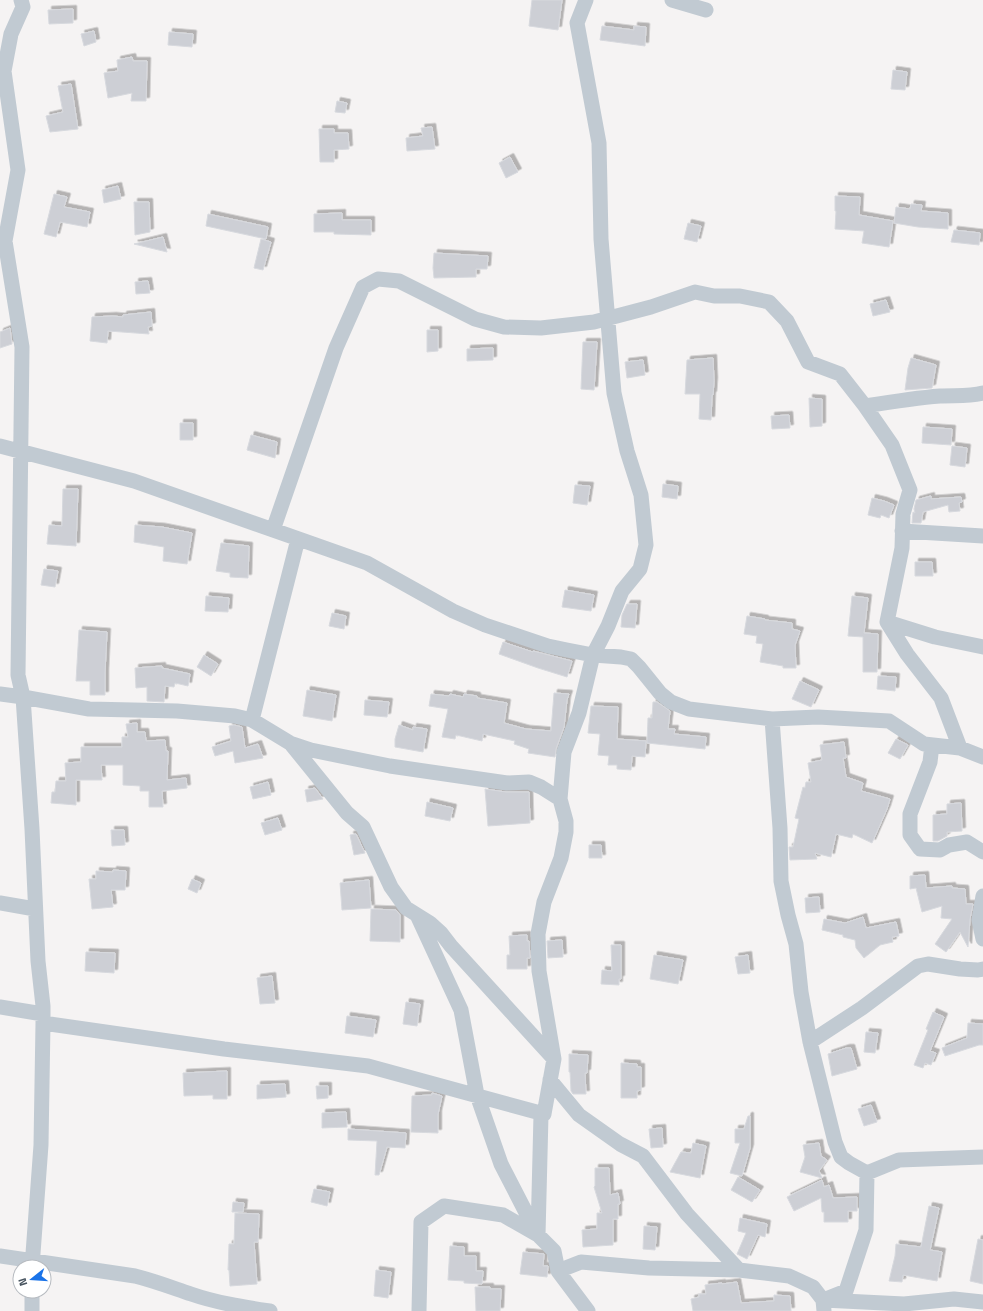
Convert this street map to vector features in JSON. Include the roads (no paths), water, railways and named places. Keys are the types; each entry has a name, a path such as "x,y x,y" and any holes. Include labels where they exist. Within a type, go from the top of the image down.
{"street":[{"path":"21,0 23,6 11,34 4,70 18,170 5,240 22,347 18,675 23,697 38,961 43,1018 42,1144 32,1259"},
{"path":"538,1235 541,1115 544,1114 554,1059 539,971 538,934 544,902 561,858 566,832 566,821 560,799 564,752 579,713 594,655 608,626 622,591 640,569 646,545 641,495 627,451 614,393 601,239 599,143 577,23 586,0"},
{"path":"672,0 706,10"},
{"path":"273,530 336,348 363,287 378,279 399,281 475,319 504,327 541,328 594,322 651,307 695,292 714,296 740,296 770,302 787,321 808,362 840,374 865,406 892,446 910,490 903,514 902,548 887,622 907,654 941,698 960,748"},
{"path":"865,406 941,396 974,396 983,393"},
{"path":"0,446 134,481 368,563 453,611 485,625 548,646 594,655 622,657 631,660 639,667 660,693 671,702 689,709 772,719 818,717 889,721 924,744 960,748 983,758"},
{"path":"902,531 983,536"},
{"path":"252,720 298,539"},
{"path":"887,622 935,637 983,647"},
{"path":"0,694 89,709 177,712 235,716 252,720 290,743 311,750 390,766 507,783 529,782 541,787 560,799"},
{"path":"772,719 780,828 781,881 796,944 810,1042 834,1142 841,1157 867,1173"},
{"path":"290,743 347,813 363,827 391,887 406,908 441,933 451,946 554,1059"},
{"path":"932,745 930,762 910,814 910,835 920,849 940,850 949,845 967,842 983,852"},
{"path":"983,896 979,920 983,939"},
{"path":"0,903 35,909"},
{"path":"418,917 461,1010 477,1096 500,1164 538,1235"},
{"path":"810,1042 862,1008 918,966 928,964 960,969 983,969"},
{"path":"0,1007 43,1018 224,1049 368,1066 544,1114"},
{"path":"550,1080 579,1115 620,1144 643,1156 687,1214 739,1270"},
{"path":"867,1173 899,1160 983,1157"},
{"path":"824,1306 846,1290 866,1230 867,1173"},
{"path":"419,1311 421,1222 444,1206 503,1215 538,1235 554,1251 558,1271 588,1311"},
{"path":"0,1256 14,1259"},
{"path":"558,1271 581,1262 649,1268 739,1270 789,1276 813,1287 824,1306"},
{"path":"52,1266 135,1276 157,1282 192,1295 232,1305 270,1311"},
{"path":"32,1299 32,1311"},
{"path":"824,1306 904,1304 954,1299 983,1302"}]}
